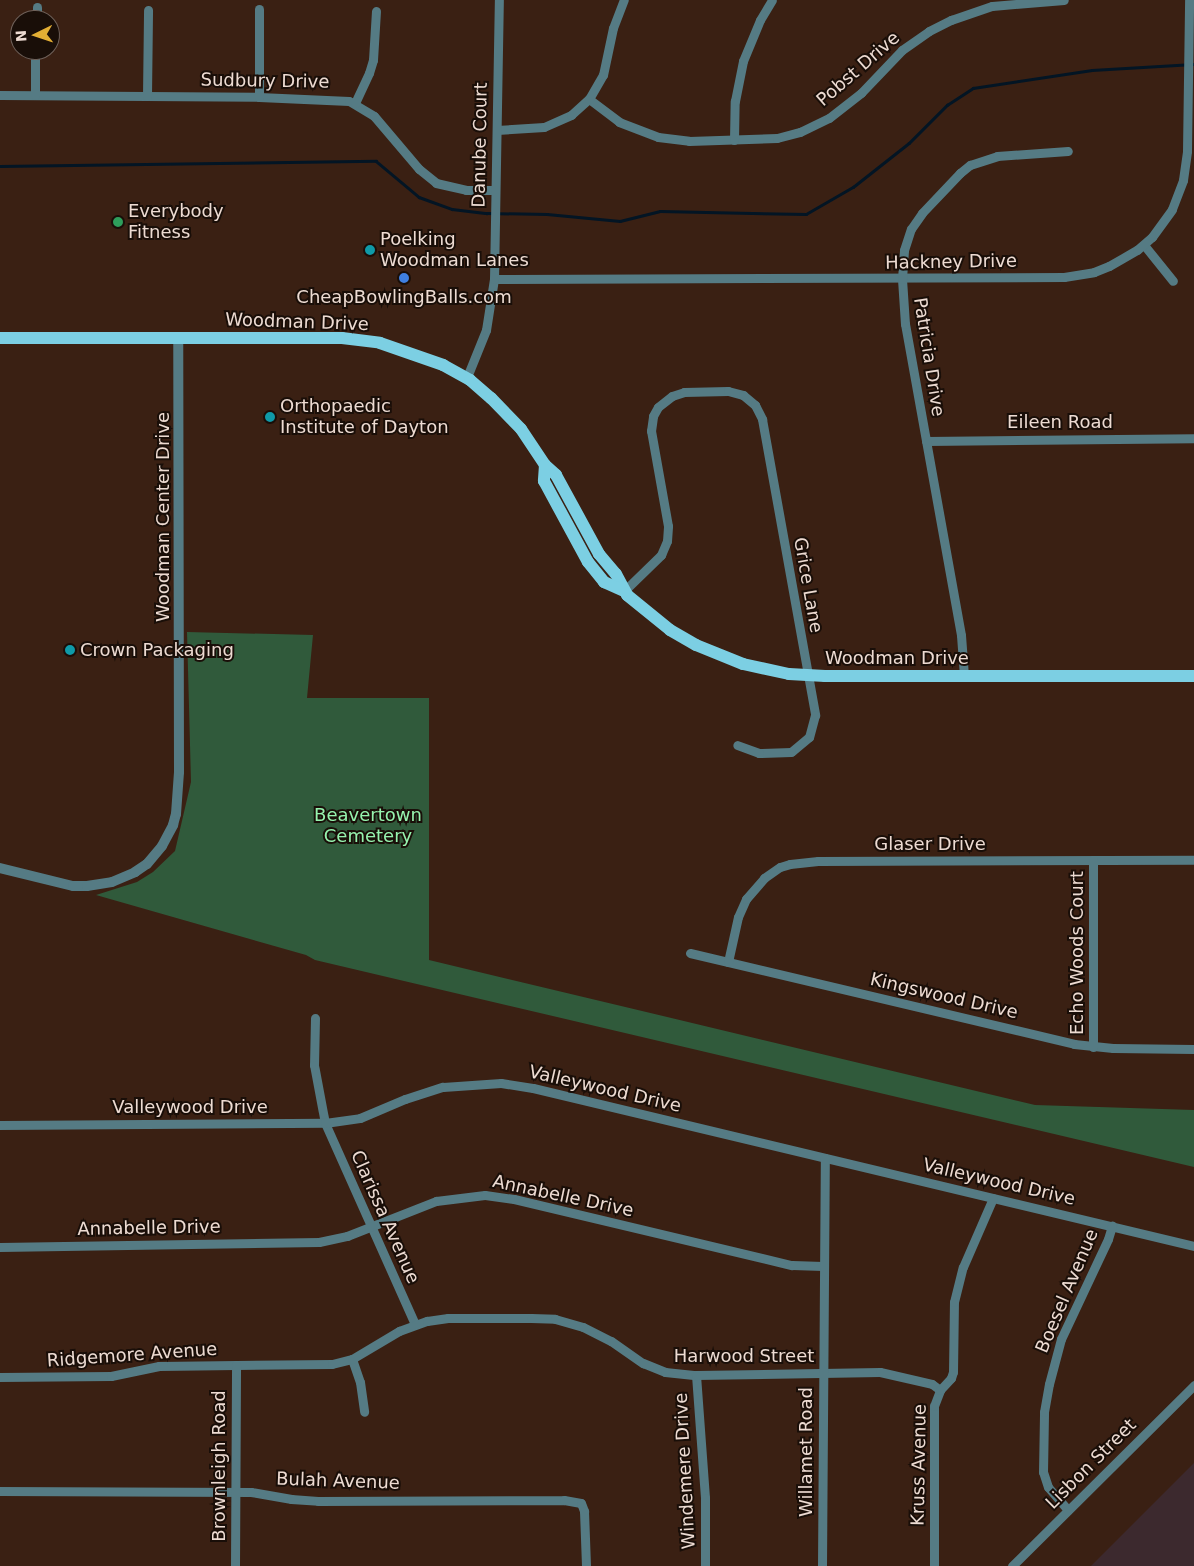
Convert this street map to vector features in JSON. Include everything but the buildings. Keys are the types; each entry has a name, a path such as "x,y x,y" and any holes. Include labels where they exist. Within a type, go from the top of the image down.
{"main road":[{"name":"Woodman Drive","path":"0,338 178,337 361,340 380,343 417,354 467,377 515,423 545,465 544,481 588,562 604,582 624,591 660,623 721,657 761,669 809,676 1194,676"}],"street":[{"name":"Danube Court","path":"467,377 486,330 494,280 498,0"},
{"path":"497,130 544,127 570,115 589,99 603,75 614,28 624,0"},
{"path":"734,140 735,101 743,60 760,20 772,0"},
{"name":"Pobst Drive","path":"589,99 619,122 658,137 689,140 777,138 806,130 829,118 861,93 902,50 924,34 951,20 992,6 1064,0"},
{"name":"Hackney Drive","path":"494,280 902,279 1079,275 1109,266 1144,245 1165,220 1183,180 1187,151 1189,0"},
{"path":"37,6 37,10"},
{"path":"259,9 259,97"},
{"path":"147,96 148,10"},
{"path":"355,103 373,60 376,11"},
{"path":"35,60 35,95"},
{"name":"Sudbury Drive","path":"0,95 337,99 355,103 374,116 419,168 436,183 466,190 495,190"},
{"name":"Patricia Drive","path":"964,676 961,635 905,324 902,279 904,250 911,229 922,213 960,173 970,166 997,156 1068,151"},
{"path":"1144,245 1173,281"},
{"name":"Woodman Center Drive","path":"0,868 73,886 112,882 135,872 147,864 162,846 173,825 176,814 179,772 178,337"},
{"name":"Grice Lane","path":"624,591 660,555 667,541 668,526 650,431 653,416 658,407 665,400 679,393 728,391 749,400 762,419 809,676 815,723 804,744 791,752 770,754 749,751 738,745"},
{"name":"Eileen Road","path":"926,440 1194,438"},
{"name":"Echo Woods Court","path":"1093,860 1093,1047"},
{"name":"Glaser Drive","path":"728,962 738,918 746,899 764,878 780,867 790,864 818,861 1194,860"},
{"name":"Kingswood Drive","path":"690,953 1093,1047 1194,1049"},
{"name":"Clarissa Avenue","path":"315,1018 314,1065 325,1123 415,1324"},
{"name":"Valleywood Drive","path":"0,1125 325,1123 360,1118 404,1099 443,1087 501,1084 533,1088 1194,1246"},
{"name":"Willamet Road","path":"822,1566 825,1158"},
{"name":"Annabelle Drive","path":"0,1247 319,1242 340,1238 436,1201 455,1197 485,1195 514,1199 792,1265 823,1266"},
{"name":"Kruss Avenue","path":"934,1566 934,1406 940,1390 951,1378 953,1372 953,1326 958,1285 963,1267 993,1198"},
{"name":"Boesel Avenue","path":"1068,1510 1048,1487 1042,1472 1047,1393 1061,1339 1108,1239 1112,1226"},
{"name":"Harwood Street","path":"236,1365 332,1364 352,1359 399,1331 415,1324 448,1318 531,1318 560,1320 596,1332 656,1369 680,1374 823,1372 891,1374 932,1384 940,1390"},
{"path":"352,1359 360,1382 364,1412"},
{"name":"Ridgemore Avenue","path":"0,1377 111,1376 159,1366 236,1365"},
{"name":"Brownleigh Road","path":"235,1566 236,1365"},
{"name":"Windemere Drive","path":"696,1374 705,1498 705,1566"},
{"name":"Lisbon Street","path":"1012,1566 1194,1385"},
{"name":"Bulah Avenue","path":"0,1491 236,1492 318,1501 552,1499 573,1501 581,1503 584,1511 586,1566"}],"shaded area":[{"path":"1194,1463 1194,1566 1091,1566"}],"green space":[{"name":"Beavertown Cemetery","path":"187,632 313,635 307,698 429,698 429,960 1035,1105 1194,1110 1194,1167 315,960 306,955 96,895 137,882 153,872 175,851 191,782"}],"waterway":[{"path":"0,166 376,161 419,197 452,209 487,213 547,214 620,221 660,211 806,214 853,187 909,143 947,105 973,88 1092,70 1194,64"}],"place":[{"name":"Everybody Fitness","path":"118,222"},
{"name":"Poelking Woodman Lanes","path":"370,250"},
{"name":"CheapBowlingBalls.com","path":"404,278"},
{"name":"Orthopaedic Institute of Dayton","path":"270,417"},
{"name":"Crown Packaging","path":"70,650"}]}
